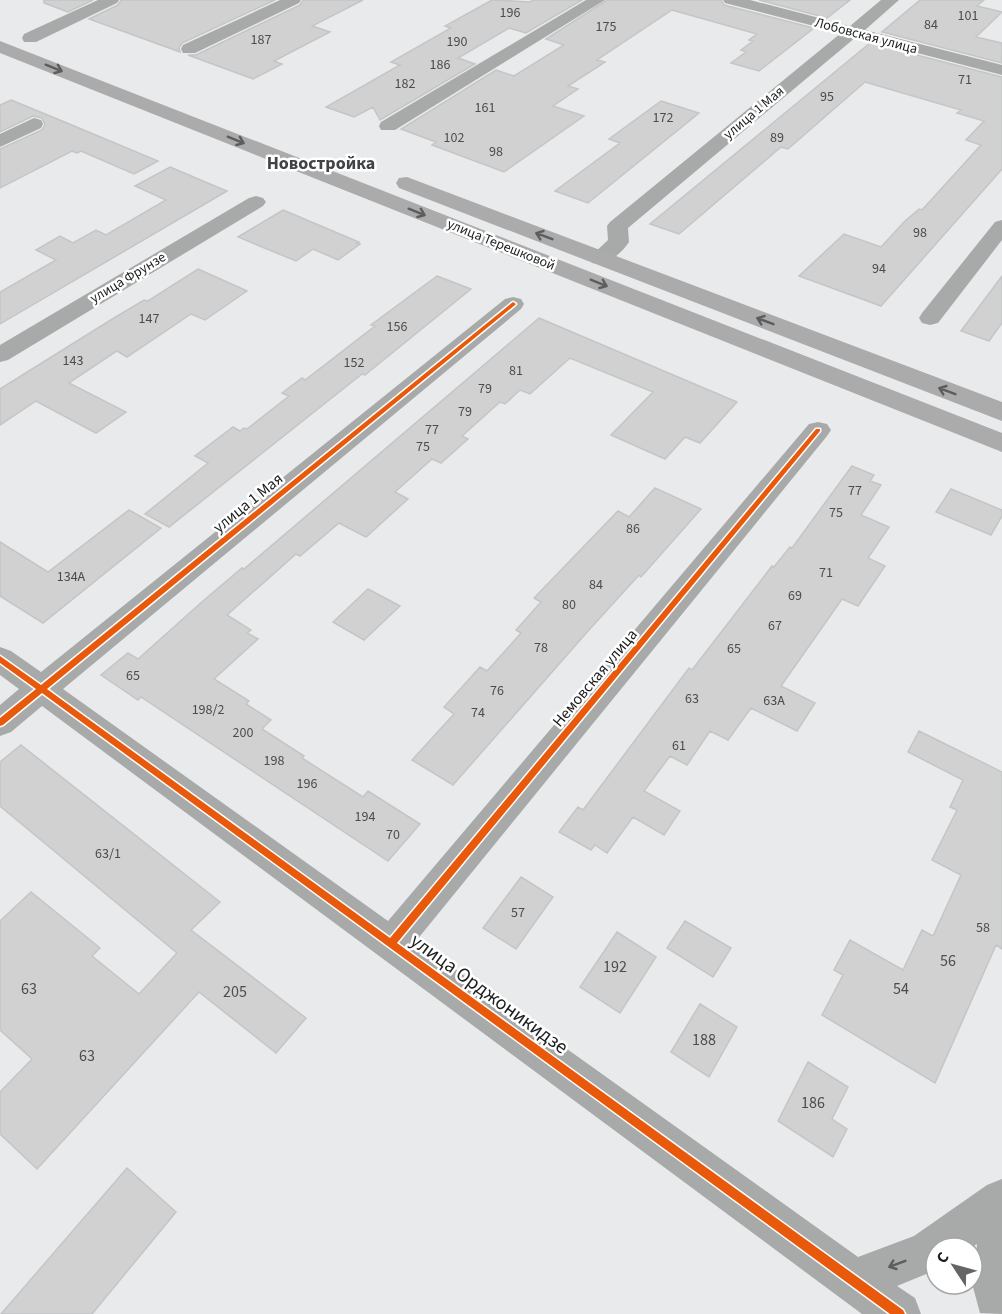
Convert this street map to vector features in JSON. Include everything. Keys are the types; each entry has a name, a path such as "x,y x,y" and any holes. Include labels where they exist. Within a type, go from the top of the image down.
{"main road":[{"path":"0,27 238,118"},
{"name":"улица Терешковой","path":"0,47 1002,442"},
{"name":"улица Терешковой","path":"392,177 1002,412"}],"street":[{"path":"30,38 111,0"},
{"path":"189,49 293,0"},
{"path":"388,126 597,0"},
{"name":"Лобовская улица","path":"730,0 1002,70"},
{"name":"улица 1 Мая","path":"600,258 620,242 617,226 891,0"},
{"path":"0,141 34,124"},
{"name":"улица Фрунзе","path":"0,355 256,202"},
{"path":"930,318 1002,226"},
{"name":"улица 1 Мая","path":"0,723 513,304"},
{"name":"Немовская улица","path":"392,943 818,430"},
{"name":"улица Орджоникидзе","path":"0,659 43,688 899,1314"},
{"path":"853,1281 928,1252 1001,1201"},
{"path":"1001,1201 995,1287 1002,1312"}],"building":[{"path":"44,0 93,0 68,12 44,3"},
{"path":"121,0 275,0 182,43 179,48 180,52 89,19 118,5"},
{"path":"303,0 363,0 312,26 330,32 274,61 282,64 253,79 188,55 196,55 300,5"},
{"path":"492,0 530,2 533,0 582,0 526,33 509,28 458,58 475,64 380,120 373,107 354,117 326,107 400,65 391,62 451,28 445,26"},
{"path":"607,0 721,0 724,5 814,28 759,71 731,63 746,52 741,50 753,41 749,40 757,34 672,10 597,60 605,62 568,86 578,89 553,106 584,116 504,172 432,145 436,142 401,129 496,70 514,76 564,45 546,39"},
{"path":"759,0 850,0 827,18"},
{"path":"920,0 984,0 977,6 1002,12 976,37 1002,43 1002,63 882,32"},
{"path":"870,43 1002,77 1002,169 881,306 799,276 844,234 881,247 905,221 919,209 922,210 981,145 966,140 984,121 957,113 961,110 865,82 788,149 781,147 679,234 650,224"},
{"path":"11,100 158,161 134,174 81,151 77,153 72,151 0,188 0,149 42,130 45,125 42,118 33,116 0,132 0,105"},
{"path":"661,101 699,113 588,203 555,191 620,143 609,139"},
{"path":"170,167 227,191 0,324 0,292 56,260 36,250 60,236 73,243 96,230 106,235 166,200 135,186"},
{"path":"283,210 360,244 338,260 313,249 296,261 238,237"},
{"path":"198,269 247,291 205,320 191,314 127,357 117,351 69,383 126,412 96,433 36,401 0,425 0,389"},
{"path":"437,276 471,289 365,375 362,374 169,527 145,514 208,463 195,456 233,427 240,431 247,429 289,396 282,393 302,378 305,380 375,326 371,325"},
{"path":"1002,276 1002,323 989,341 961,331"},
{"path":"539,318 737,402 700,443 685,437 665,459 611,435 653,392 570,358 530,394 520,390 505,404 500,402 462,436 468,439 441,463 432,459 395,492 408,499 366,537 339,523 300,556 296,554 227,615 251,630 247,633 258,639 214,679 249,701 246,704 271,720 262,729 304,756 302,758 363,797 368,791 420,824 388,861 141,697 138,700 101,675 128,653 138,659 203,601 242,568 244,569"},
{"path":"852,466 874,475 870,481 881,485 861,515 889,527 868,558 885,566 858,606 842,599 781,686 815,703 797,731 751,708 728,740 710,731 687,765 670,756 644,791 680,811 664,835 633,817 607,853 595,845 591,850 559,832 578,807 583,810 689,668 692,670 772,566 774,567 790,547 792,548"},
{"path":"655,488 701,509 641,577 639,575 588,631 453,785 412,760 454,714 444,707 480,667 487,671 521,633 516,630 541,602 534,598 618,511 629,517"},
{"path":"951,489 1002,510 1002,516 991,535 936,512"},
{"path":"129,510 161,528 43,623 0,596 0,542 48,572"},
{"path":"368,589 400,606 364,640 333,622"},
{"path":"919,731 1002,772 1002,949 996,945 935,1083 822,1015 843,975 834,970 850,940 903,970 922,930 933,936 961,875 932,860 957,810 950,807 963,780 908,752"},
{"path":"21,745 220,902 191,930 306,1018 276,1053 199,992 37,1169 0,1134 0,1092 32,1059 0,1030 0,921 31,892 100,948 92,956 139,994 177,953 0,806 0,762"},
{"path":"521,877 553,897 516,949 483,928"},
{"path":"685,921 731,948 713,977 667,948"},
{"path":"617,932 656,957 620,1013 580,987"},
{"path":"700,1004 737,1027 709,1077 671,1052"},
{"path":"808,1062 848,1087 832,1119 847,1129 833,1157 778,1121"},
{"path":"127,1168 176,1212 92,1314 1,1314"}],"cycle path":[{"path":"0,723 513,304"},
{"path":"392,943 818,430"},
{"path":"0,659 899,1314"}],"district":[{"name":"Новостройка","path":"321,163"}]}
